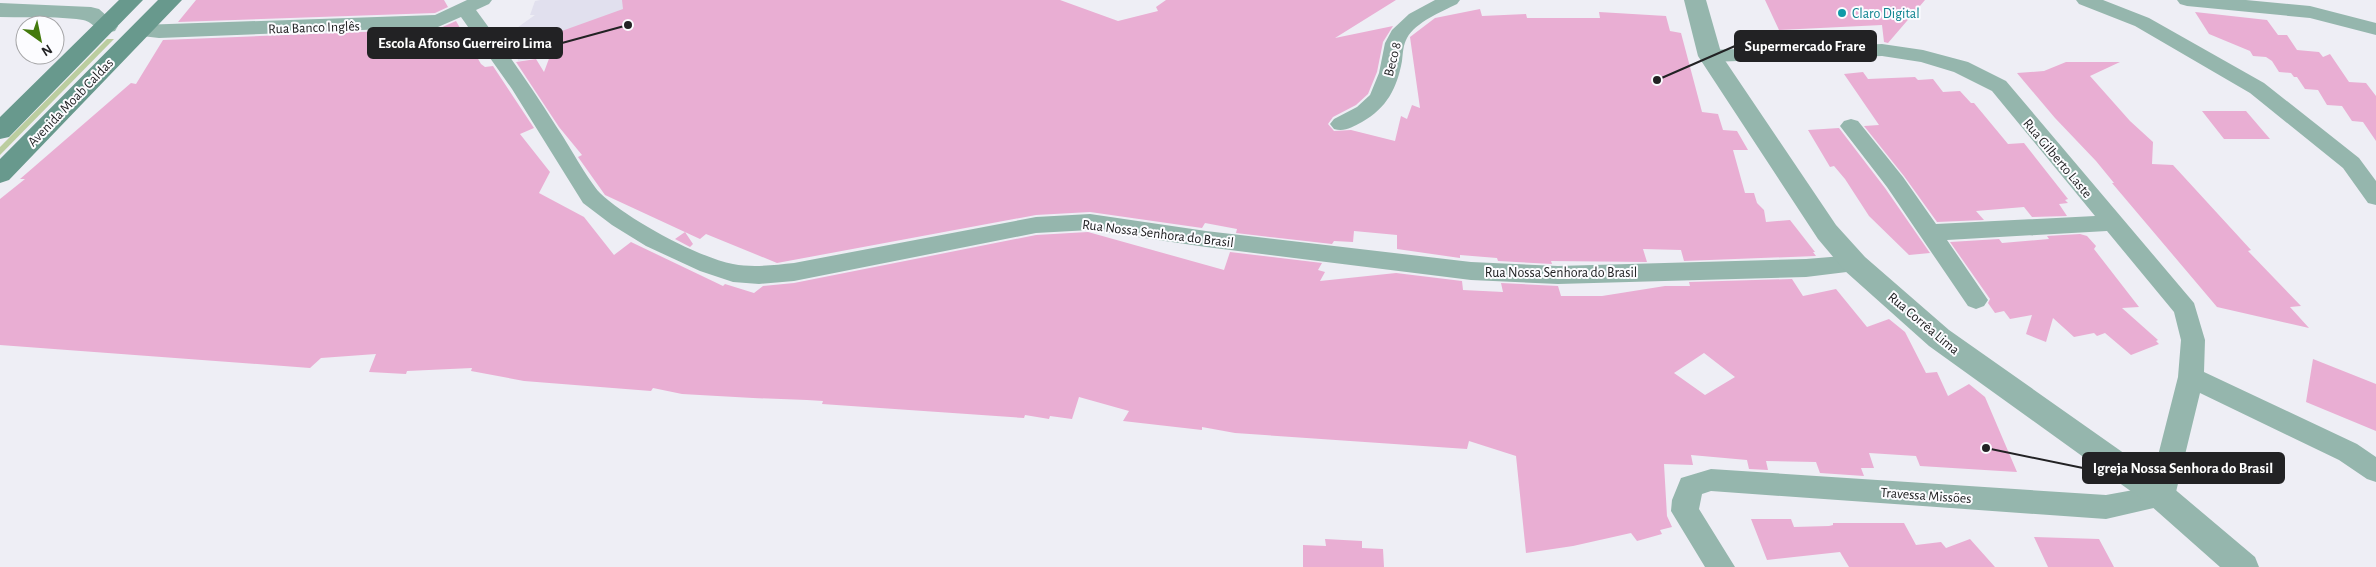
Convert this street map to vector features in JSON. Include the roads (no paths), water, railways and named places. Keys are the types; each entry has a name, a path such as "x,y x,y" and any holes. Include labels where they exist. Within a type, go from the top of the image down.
{"main road":[{"name":"Avenida Moab Caldas","path":"0,131 132,0"},
{"name":"Avenida Moab Caldas","path":"0,174 171,0"},
{"path":"107,26 140,30"}],"street":[{"name":"Beco 8","path":"1342,124 1371,109 1382,95 1399,33 1421,15 1450,0"},
{"name":"Rua Corrêa Lima","path":"1695,0 1710,56 1827,232 1855,264 1939,338 2161,496 2243,567"},
{"path":"2086,0 2142,22 2257,88 2350,163 2376,197"},
{"path":"2186,0 2310,12 2376,29"},
{"name":"Rua Banco Inglês","path":"140,30 159,32 419,23 438,21 474,4"},
{"name":"Rua Nossa Senhora do Brasil","path":"474,4 520,85 591,197 608,212 679,252 726,272 764,275 794,272 1036,225 1090,222 1206,239 1471,271 1558,275 1806,268 1855,264"},
{"path":"0,10 91,14 107,26"},
{"path":"65,28 107,26"},
{"path":"0,27 15,28"},
{"name":"Rua Gilberto Laste","path":"1710,56 1882,50 1923,56 1961,67 1999,86 2185,309 2193,340 2191,377 2161,496"},
{"path":"1851,126 1895,182 1976,300"},
{"path":"1930,233 2112,223"},
{"path":"2191,377 2348,452 2376,470"},
{"name":"Travessa Missões","path":"1721,567 1685,511 1686,500 1691,486 1710,480 2106,507 2161,496"}],"place":[{"name":"Claro Digital","path":"1842,13"},
{"name":"Escola Afonso Guerreiro Lima","path":"628,25"},
{"name":"Supermercado Frare","path":"1657,80"},
{"name":"Igreja Nossa Senhora do Brasil","path":"1986,448"}]}
